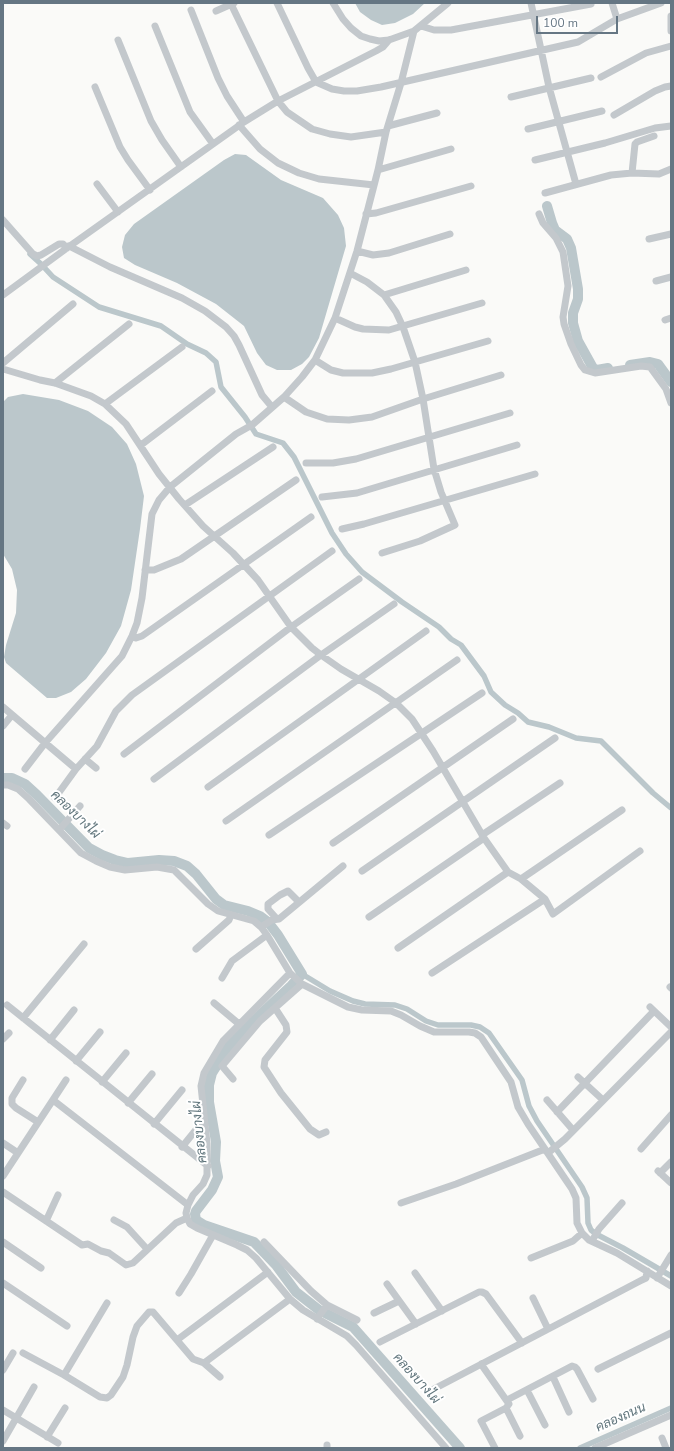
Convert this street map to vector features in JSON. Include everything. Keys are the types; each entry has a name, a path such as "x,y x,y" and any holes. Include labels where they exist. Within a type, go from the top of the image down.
{"street":[{"path":"277,3 316,82 332,89 344,91 357,91 401,83 541,52 578,42 617,19 661,3"},
{"path":"333,3 343,20 360,36 370,39 389,40 414,31 448,3"},
{"path":"531,3 549,88 576,184"},
{"path":"612,3 617,19"},
{"path":"216,10 233,4 278,101 292,116 312,129 330,134 351,137 387,129 437,113"},
{"path":"421,26 434,30 451,30 591,4"},
{"path":"191,10 226,96 242,124 260,148 278,163 299,173 319,179 374,185"},
{"path":"671,16 671,29"},
{"path":"154,26 190,112 213,144"},
{"path":"25,769 45,743 122,656 132,636 137,623 142,598 152,514 158,500 170,487 236,434 252,425 284,397 302,378 315,360 335,318 357,251 387,129 401,83 414,31"},
{"path":"118,40 151,121 181,167"},
{"path":"3,295 68,247 242,124 278,101 383,47 389,40"},
{"path":"601,77 646,53 671,46"},
{"path":"511,97 591,78"},
{"path":"614,115 655,92 671,86"},
{"path":"95,87 120,147 150,190"},
{"path":"528,129 558,120 602,111"},
{"path":"535,160 605,143 655,128 671,126"},
{"path":"632,173 635,144 654,136"},
{"path":"378,170 451,149"},
{"path":"545,193 611,175 632,173 658,174 671,169"},
{"path":"97,184 118,212"},
{"path":"366,214 376,213 471,186"},
{"path":"539,214 543,224 556,238 563,252 568,286 563,317 564,324 581,365 585,370 595,373 642,366 650,367 666,389 671,403"},
{"path":"3,220 33,254 37,256 42,256 59,244 63,244 110,267 182,298 204,311 226,327 234,336 262,395 272,407"},
{"path":"357,251 373,255 389,253 450,234"},
{"path":"649,239 671,234"},
{"path":"384,295 466,270"},
{"path":"350,273 384,295 396,312 403,327 415,362 423,398 434,469 444,500 455,525 420,541 382,553"},
{"path":"656,281 671,277"},
{"path":"335,318 363,330 389,330 482,303"},
{"path":"3,363 73,304"},
{"path":"55,383 129,324"},
{"path":"315,360 332,370 343,373 360,374 385,371 488,341"},
{"path":"105,404 182,347"},
{"path":"3,369 55,383 91,396 105,404 126,424 170,487 203,526 244,564 258,580 291,627 321,655 379,691 396,703 412,719 463,801 483,837 508,872 521,880 545,899 553,914 640,851"},
{"path":"284,397 306,412 327,419 349,420 372,416 423,398 502,375"},
{"path":"141,445 212,391"},
{"path":"306,463 333,463 356,459 510,413"},
{"path":"322,497 357,493 517,445"},
{"path":"185,505 273,447"},
{"path":"342,529 535,474"},
{"path":"145,570 160,568 181,559 296,480"},
{"path":"132,636 136,638 142,636 311,517"},
{"path":"55,798 76,769 97,746 116,711 132,695 332,551"},
{"path":"124,754 291,627 359,579"},
{"path":"154,779 321,655 394,604"},
{"path":"208,787 426,631"},
{"path":"226,821 458,660"},
{"path":"269,835 482,693"},
{"path":"3,707 76,769"},
{"path":"3,726 12,715"},
{"path":"333,843 513,719"},
{"path":"362,871 555,738"},
{"path":"85,759 96,768"},
{"path":"369,917 560,782"},
{"path":"3,785 8,785 18,789 81,853 110,867 125,870 157,867 174,870 208,904 218,911 254,921 269,922 279,918 343,866"},
{"path":"60,830 80,806"},
{"path":"521,880 622,810"},
{"path":"398,948 508,872"},
{"path":"299,902 288,891 268,904 269,922 267,935 292,975 301,983 348,1007 362,1010 391,1012 401,1015 434,1032 468,1032 475,1033 481,1037 511,1082 518,1107 572,1189 576,1198 577,1223 582,1233 594,1237 647,1271 660,1273 671,1286"},
{"path":"432,973 545,899"},
{"path":"196,949 229,920 231,915"},
{"path":"222,978 232,961 267,935"},
{"path":"23,1018 84,944"},
{"path":"292,975 239,1024 223,1042 204,1073 201,1086 207,1143 207,1175 203,1184 193,1195 188,1205 186,1213 187,1218 190,1224 247,1250 256,1258 290,1299 303,1310 347,1336 446,1448"},
{"path":"233,1079 222,1066 260,1021 301,983"},
{"path":"214,1003 239,1024"},
{"path":"8,1005 182,1147 208,1166"},
{"path":"275,1008 286,1025 287,1032 265,1060 264,1067 281,1093 310,1129 319,1134 326,1132"},
{"path":"557,1112 585,1084 652,1009 671,1027"},
{"path":"50,1040 74,1010"},
{"path":"76,1061 100,1032"},
{"path":"401,1203 548,1151 560,1143 671,1032"},
{"path":"3,1039 8,1033"},
{"path":"102,1082 126,1053"},
{"path":"128,1103 152,1074"},
{"path":"578,1077 603,1100"},
{"path":"23,1080 12,1098 12,1104 38,1122"},
{"path":"3,1176 66,1080"},
{"path":"154,1124 182,1090"},
{"path":"53,1100 188,1205"},
{"path":"547,1100 573,1130"},
{"path":"641,1149 668,1124 671,1115"},
{"path":"182,1147 199,1126"},
{"path":"3,1143 18,1153"},
{"path":"671,1162 659,1172 671,1183"},
{"path":"3,1192 82,1245 88,1244 101,1251 109,1253 126,1265 133,1263 176,1223 187,1218"},
{"path":"46,1220 58,1195"},
{"path":"594,1237 622,1203"},
{"path":"114,1220 126,1227 147,1249"},
{"path":"531,1258 573,1240 582,1233"},
{"path":"179,1293 213,1235"},
{"path":"3,1242 41,1268"},
{"path":"264,1242 326,1306 357,1320"},
{"path":"660,1273 670,1259"},
{"path":"430,1391 646,1278 647,1271"},
{"path":"178,1340 268,1272"},
{"path":"415,1273 442,1311"},
{"path":"3,1283 67,1326"},
{"path":"387,1284 416,1324"},
{"path":"380,1342 479,1292 482,1292 486,1294 522,1343"},
{"path":"533,1298 548,1329"},
{"path":"204,1363 290,1299"},
{"path":"374,1313 399,1301"},
{"path":"64,1375 107,1303"},
{"path":"318,1318 326,1306"},
{"path":"23,1353 64,1375 100,1397 107,1398 111,1395 123,1377 128,1365 133,1337 137,1326 149,1312 153,1312 194,1359 204,1363 220,1377"},
{"path":"598,1369 671,1333"},
{"path":"3,1370 13,1353"},
{"path":"481,1364 509,1404 506,1408 481,1421 495,1448"},
{"path":"507,1400 572,1366 575,1367 593,1399"},
{"path":"553,1377 569,1412"},
{"path":"3,1441 34,1387"},
{"path":"527,1390 545,1425"},
{"path":"47,1437 64,1408"},
{"path":"506,1408 520,1436"},
{"path":"3,1410 58,1443"},
{"path":"595,1448 671,1415"},
{"path":"662,1438 666,1448"}],"shaded area":[{"path":"355,3 425,3 413,14 395,23 382,25 371,20 360,12"},
{"path":"235,154 246,155 281,180 323,198 338,215 344,228 346,246 319,338 309,357 302,364 291,370 277,370 266,365 257,353 244,326 216,304 177,283 135,265 124,258 122,247 125,235 134,224 224,160"},
{"path":"23,394 59,400 88,411 112,427 127,444 136,464 144,496 131,590 121,626 106,653 86,679 71,692 56,698 47,698 6,663 4,657 6,645 16,613 17,590 12,569 3,554 3,402 8,397"}],"waterway":[{"path":"547,206 555,230 567,239 571,248 578,289 578,299 573,313 573,323 578,341 593,368 597,370 608,368"},
{"path":"30,254 53,277 99,307 161,326 187,344 206,353 216,362 221,387 245,417 256,434 283,443 294,457 332,533 346,554 362,572 439,627 451,639 461,645 484,676 491,692 505,705 518,713 528,722 549,727 576,738 601,741 653,793 671,808"},
{"path":"630,365 650,362 658,364 671,382"},
{"name":"คลองบางไผ่","path":"3,778 12,778 25,784 89,848 102,855 128,863 159,860 174,861 187,866 196,874 216,899 224,905 248,911 260,916 268,922 278,935 302,974 229,1046 212,1073 209,1085 209,1102 216,1142 215,1161 218,1177 212,1190 196,1211 196,1220 204,1225 254,1242 276,1265 296,1292 319,1310 353,1327 460,1448"},
{"path":"302,974 330,991 353,1001 365,1004 395,1005 407,1009 426,1021 438,1025 471,1025 480,1027 489,1033 522,1080 529,1106 537,1121 582,1187 587,1198 588,1223 591,1230 671,1276"},
{"name":"คลองถนน","path":"580,1448 671,1408"}]}
